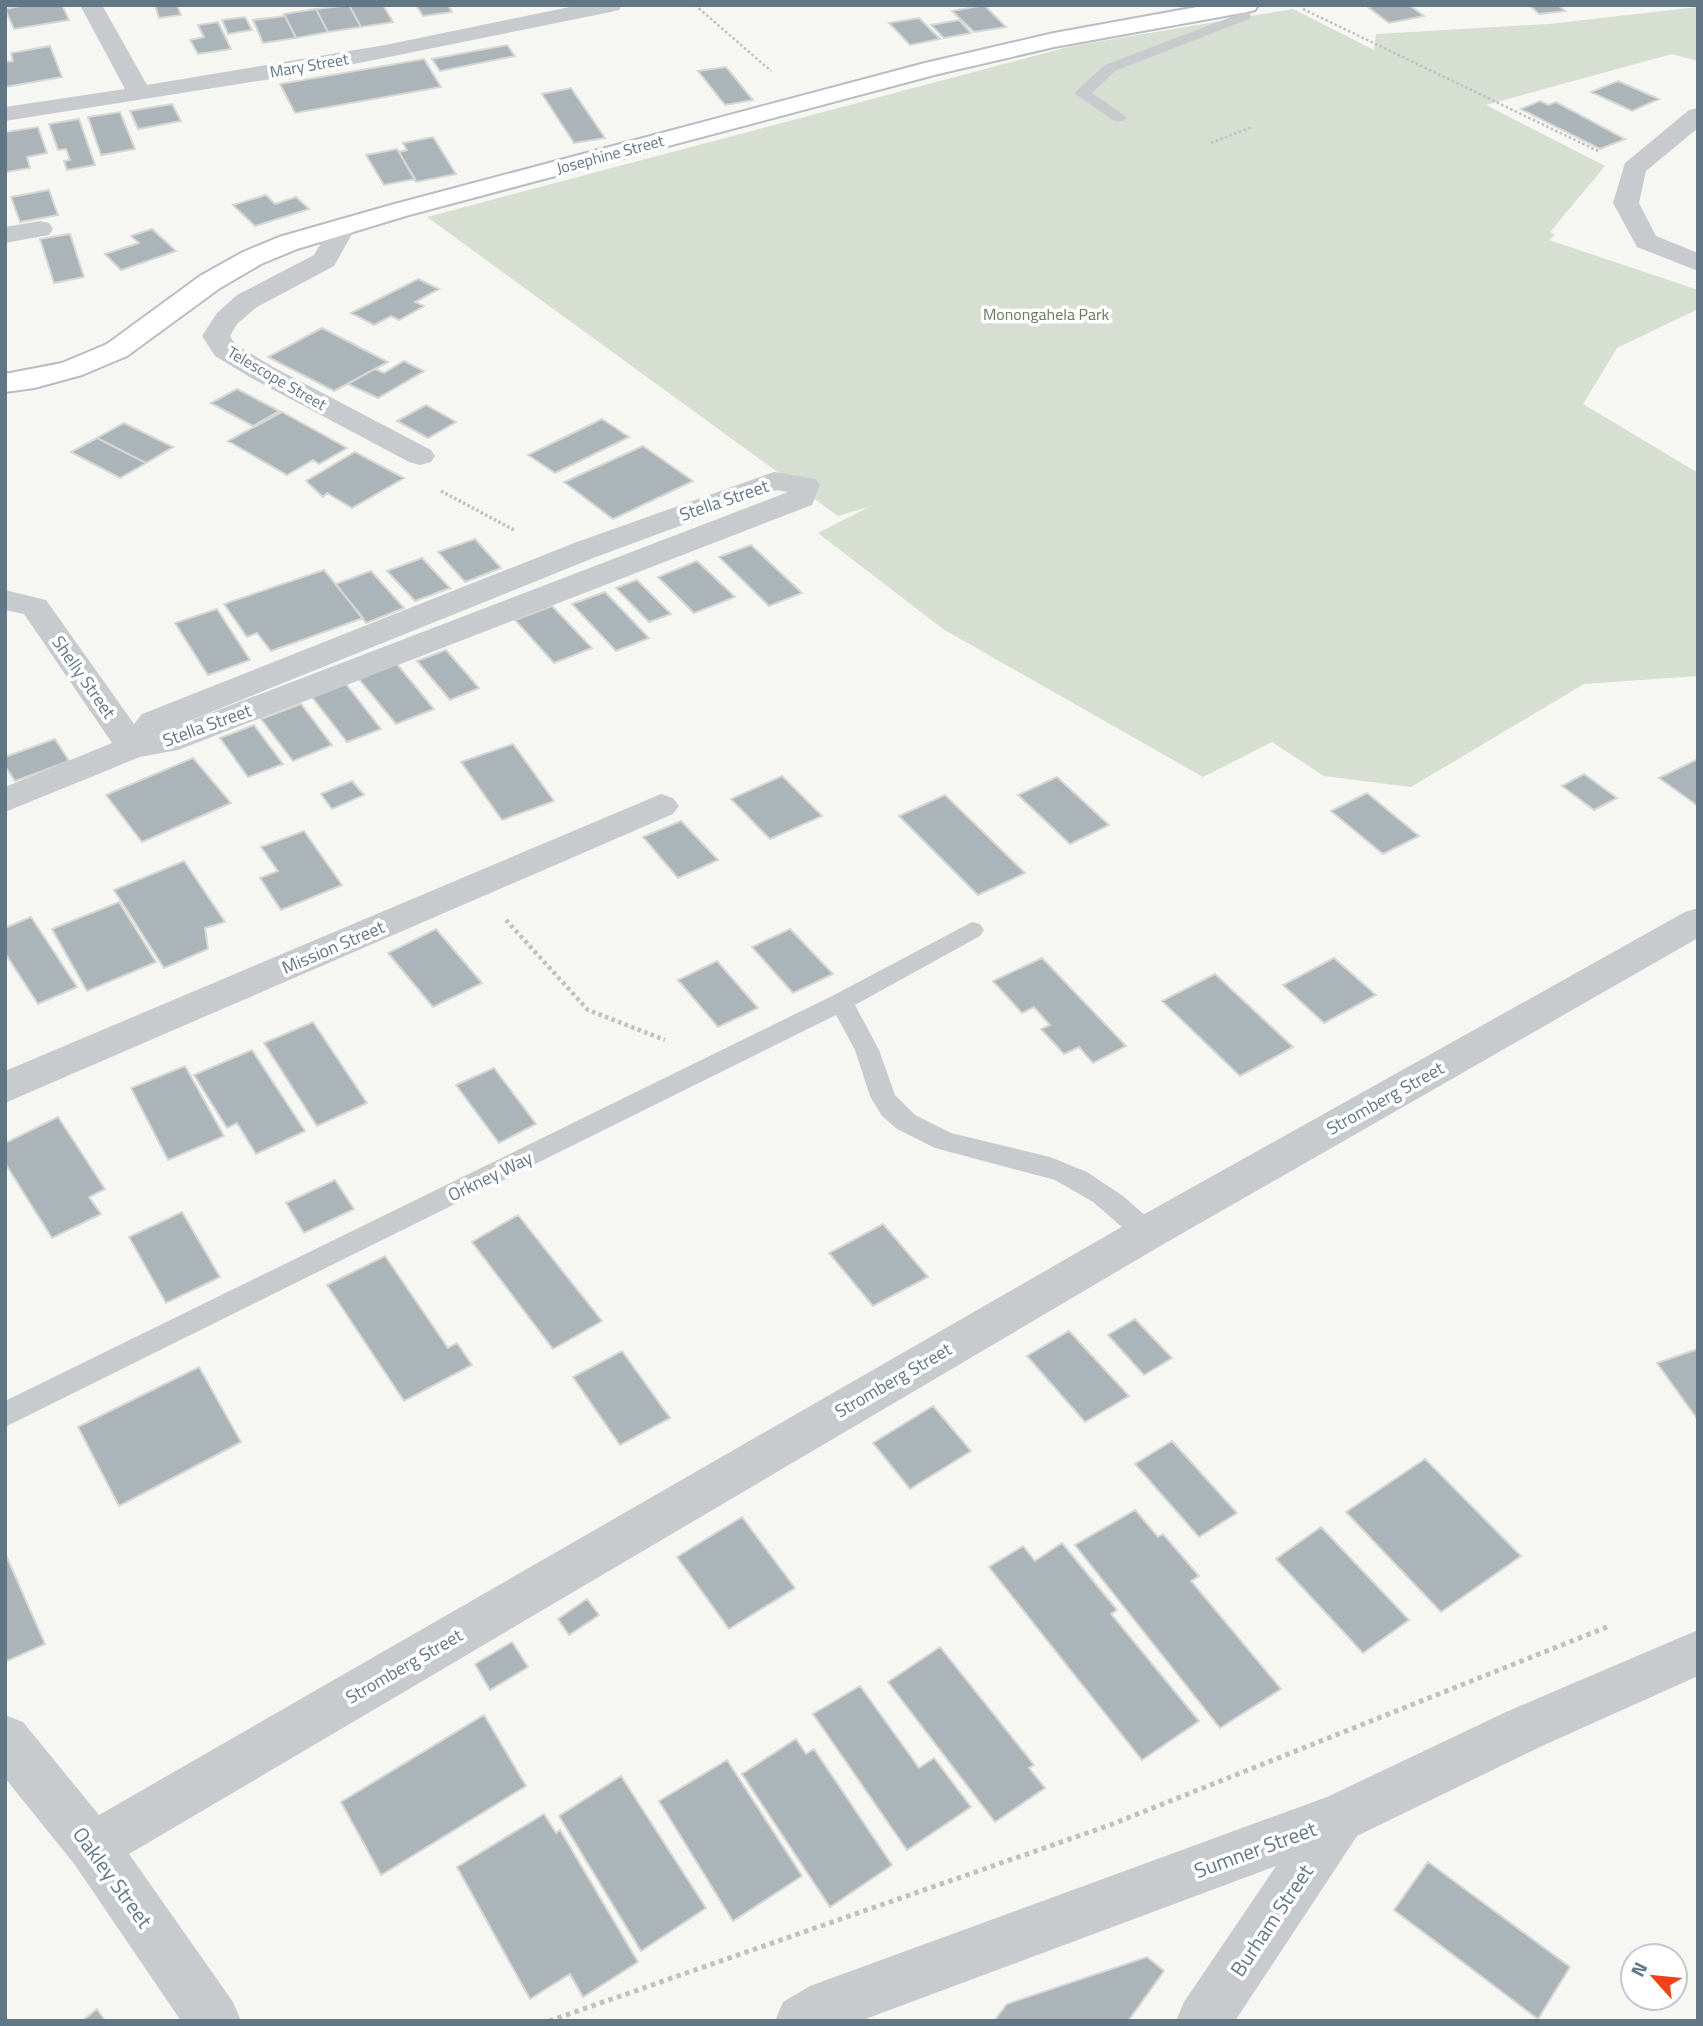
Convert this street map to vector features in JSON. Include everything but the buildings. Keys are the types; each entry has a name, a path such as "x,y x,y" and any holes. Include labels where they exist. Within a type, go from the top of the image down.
{"street":[{"path":"91,5 140,94"},
{"name":"Mary Street","path":"5,114 470,38 611,5"},
{"name":"Josephine Street","path":"5,383 72,369 117,350 210,282 252,258 288,243 933,68 1055,40 1245,10"},
{"path":"1698,115 1634,168 1626,203 1646,241 1698,263"},
{"name":"Telescope Street","path":"342,227 325,260 247,301 227,319 216,336 225,350 263,373 420,456"},
{"path":"5,235 40,229"},
{"name":"Stella Street","path":"5,800 134,747 166,742 801,499 805,485 774,481 553,563 154,722 134,747"},
{"name":"Shelly Street","path":"15,608 134,747"},
{"name":"Mission Street","path":"5,1088 661,806"},
{"name":"Stromberg Street","path":"93,1847 1147,1233 1698,921"},
{"name":"Sumner Street","path":"802,2021 829,2005 1339,1818 1524,1728 1698,1652"},
{"name":"Oakley Street","path":"5,1739 93,1847 214,2021"},
{"name":"Burham Street","path":"1203,2021 1339,1818"}],"lane":[{"path":"1119,118 1082,93 1110,68 1245,10"},
{"name":"Orkney Way","path":"5,1415 841,1003 972,930"},
{"path":"841,1003 867,1050 877,1082 889,1107 904,1122 965,1146 1051,1167 1073,1176 1104,1193 1147,1233"}],"path":[{"path":"695,5 774,75"},
{"path":"1303,9 1634,168"},
{"path":"1211,143 1252,127"},
{"path":"430,485 539,543 553,563"},
{"path":"474,886 588,1010 720,1062"},
{"path":"549,2021 1110,1825 1607,1627"}],"green space":[{"name":"Monongahela Park","path":"1698,7 1698,61 1672,54 1486,105 1605,166 1550,232 1555,235 1549,240 1698,290 1698,309 1617,348 1583,404 1698,473 1698,676 1584,684 1411,787 1324,776 1272,742 1203,777 943,629 818,533 871,506 838,516 427,217 1072,46 1293,9 1374,50 1376,34 1549,24"}]}
